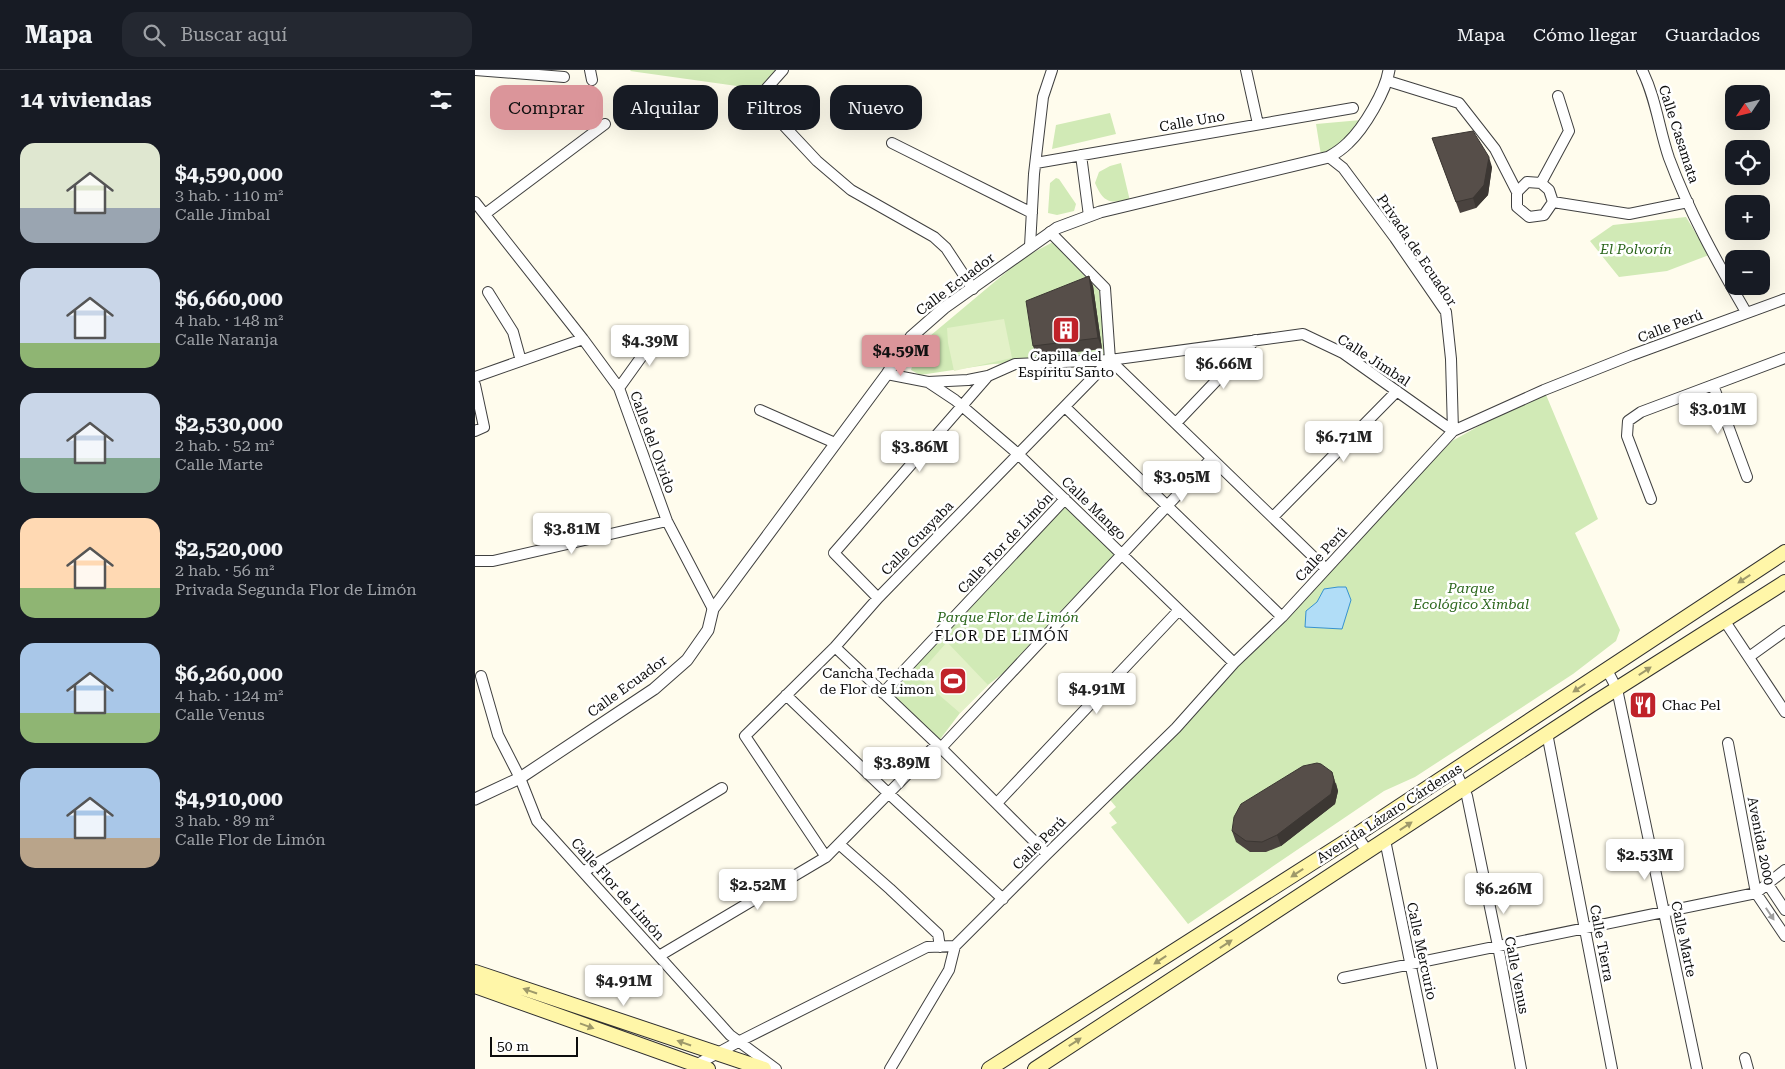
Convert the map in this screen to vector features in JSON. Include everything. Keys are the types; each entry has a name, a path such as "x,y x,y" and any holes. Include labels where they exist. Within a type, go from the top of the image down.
{"main road":[{"name":"Avenida Lázaro Cárdenas","path":"989,1069 1356,835 1785,552"},
{"name":"Avenida Lázaro Cárdenas","path":"1035,1069 1547,733 1785,582"},
{"path":"475,972 764,1069"},
{"path":"475,986 698,1068"}],"street":[{"path":"475,70 564,77"},
{"path":"783,70 758,98 817,161 851,190 934,237 946,248 973,289"},
{"path":"1030,246 1043,97 1052,70"},
{"path":"1246,70 1258,124"},
{"name":"Calle Casamata","path":"1642,70 1669,155 1688,202 1713,254 1746,312"},
{"path":"1388,76 1459,103 1495,149 1517,192 1517,207 1529,217 1544,215 1553,202"},
{"name":"Calle Ecuador","path":"475,799 520,778 654,689 687,660 708,630 713,609 887,374 911,337 944,308 1057,228 1100,212 1329,158 1350,141 1377,104 1388,76"},
{"path":"1541,183 1569,131 1558,96"},
{"name":"Calle Uno","path":"1036,163 1353,108"},
{"path":"485,214 605,124"},
{"path":"891,143 1032,213"},
{"path":"1081,155 1089,216"},
{"name":"Privada de Ecuador","path":"1329,158 1343,168 1395,238 1446,312 1451,359 1453,431"},
{"path":"1517,192 1527,182 1541,183 1549,190 1553,202"},
{"name":"Calle del Olvido","path":"475,202 583,339 619,388 667,521 713,609"},
{"path":"1553,202 1629,214 1688,202"},
{"path":"1050,232 1105,288 1110,360 1327,569"},
{"path":"488,292 513,332 521,361"},
{"name":"Calle Perú","path":"955,946 1176,728 1233,664 1327,569 1453,431 1544,390 1746,312 1785,299"},
{"path":"619,388 660,331"},
{"name":"Calle Jimbal","path":"887,374 928,382 968,380 988,376 1015,364 1110,360 1303,334 1343,353 1453,431"},
{"path":"475,377 583,339"},
{"path":"1175,423 1255,340"},
{"path":"1651,499 1627,436 1628,421 1641,412 1785,358"},
{"name":"Calle Guayaba","path":"826,857 745,736 835,647 878,598 1110,360"},
{"path":"878,598 834,553 988,376"},
{"name":"Calle Mango","path":"928,382 962,406 1018,454 1233,664"},
{"path":"475,385 484,427 475,431"},
{"path":"1713,385 1747,477"},
{"path":"1273,517 1397,391"},
{"path":"1065,407 1281,617"},
{"path":"760,410 835,443"},
{"path":"659,956 826,857 888,793 939,746 1211,458"},
{"name":"Calle Flor de Limón","path":"883,693 1065,500"},
{"path":"475,561 493,561 667,521"},
{"path":"997,803 1179,610"},
{"path":"1724,620 1785,711"},
{"path":"1749,657 1785,631"},
{"path":"835,647 939,746 1047,854"},
{"name":"Calle Marte","path":"1607,670 1617,689 1697,1069"},
{"name":"Calle Flor de Limón","path":"481,676 498,735 520,778 537,821 738,1042 776,1069"},
{"path":"786,695 888,793 1003,899"},
{"name":"Calle Tierra","path":"1547,733 1612,1069"},
{"name":"Avenida 2000","path":"1728,743 1756,892 1785,936"},
{"name":"Calle Venus","path":"1455,770 1467,796 1521,1069"},
{"path":"583,872 722,788"},
{"path":"1356,835 1367,851"},
{"name":"Calle Mercurio","path":"1385,840 1432,1069"},
{"path":"839,844 938,934 940,947"},
{"path":"1343,978 1756,892 1785,870"},
{"name":"Avenida 2000","path":"1767,883 1785,910"},
{"path":"698,1068 738,1042 927,947 955,946 949,970 890,1069"},
{"path":"1745,1058 1748,1069"}],"green space":[{"path":"778,70 762,85 730,85 630,71"},
{"path":"1110,113 1116,134 1052,149 1056,125"},
{"path":"1361,120 1347,141 1321,155 1316,124"},
{"path":"1121,163 1130,201 1117,202 1108,200 1101,195 1095,183 1099,172"},
{"path":"1056,178 1059,179 1076,204 1074,211 1057,215 1048,213 1050,183"},
{"name":"El Polvorín","path":"1686,217 1709,255 1667,271 1619,277 1590,241 1613,225"},
{"path":"1053,242 1099,291 1107,358 993,364 920,375 911,370 918,346 1023,258"},
{"path":"1004,319 1012,358 954,371 947,328"},
{"name":"Parque Ecológico Ximbal","path":"1544,390 1598,519 1575,533 1620,630 1616,641 1573,674 1415,777 1384,791 1188,924 1111,827 1117,823 1109,813 1116,807 1106,795 1452,441"},
{"name":"Parque Flor de Limón","path":"1065,501 1118,553 1026,655 988,685 960,713 938,742 886,694"},
{"name":"Cancha Techada de Flor de Limon","path":"947,642 988,685 960,713 917,676"}],"water":[{"path":"1346,587 1351,600 1342,629 1305,627 1306,611 1317,602 1324,589"}],"building":[{"path":"1473,131 1489,157 1484,185 1473,198 1456,202 1432,138"},
{"name":"Capilla del Espíritu Santo","path":"1089,276 1098,338 1033,346 1026,301"},
{"path":"1317,763 1332,772 1334,780 1331,794 1277,835 1262,842 1246,841 1232,831 1234,817 1241,804 1303,766"}],"place":[{"name":"Capilla del Espíritu Santo","path":"1066,330"},
{"name":"Cancha Techada de Flor de Limon","path":"953,681"},
{"name":"Chac Pel","path":"1643,705"}],"district":[{"name":"FLOR DE LIMÓN","path":"1002,636"}]}
